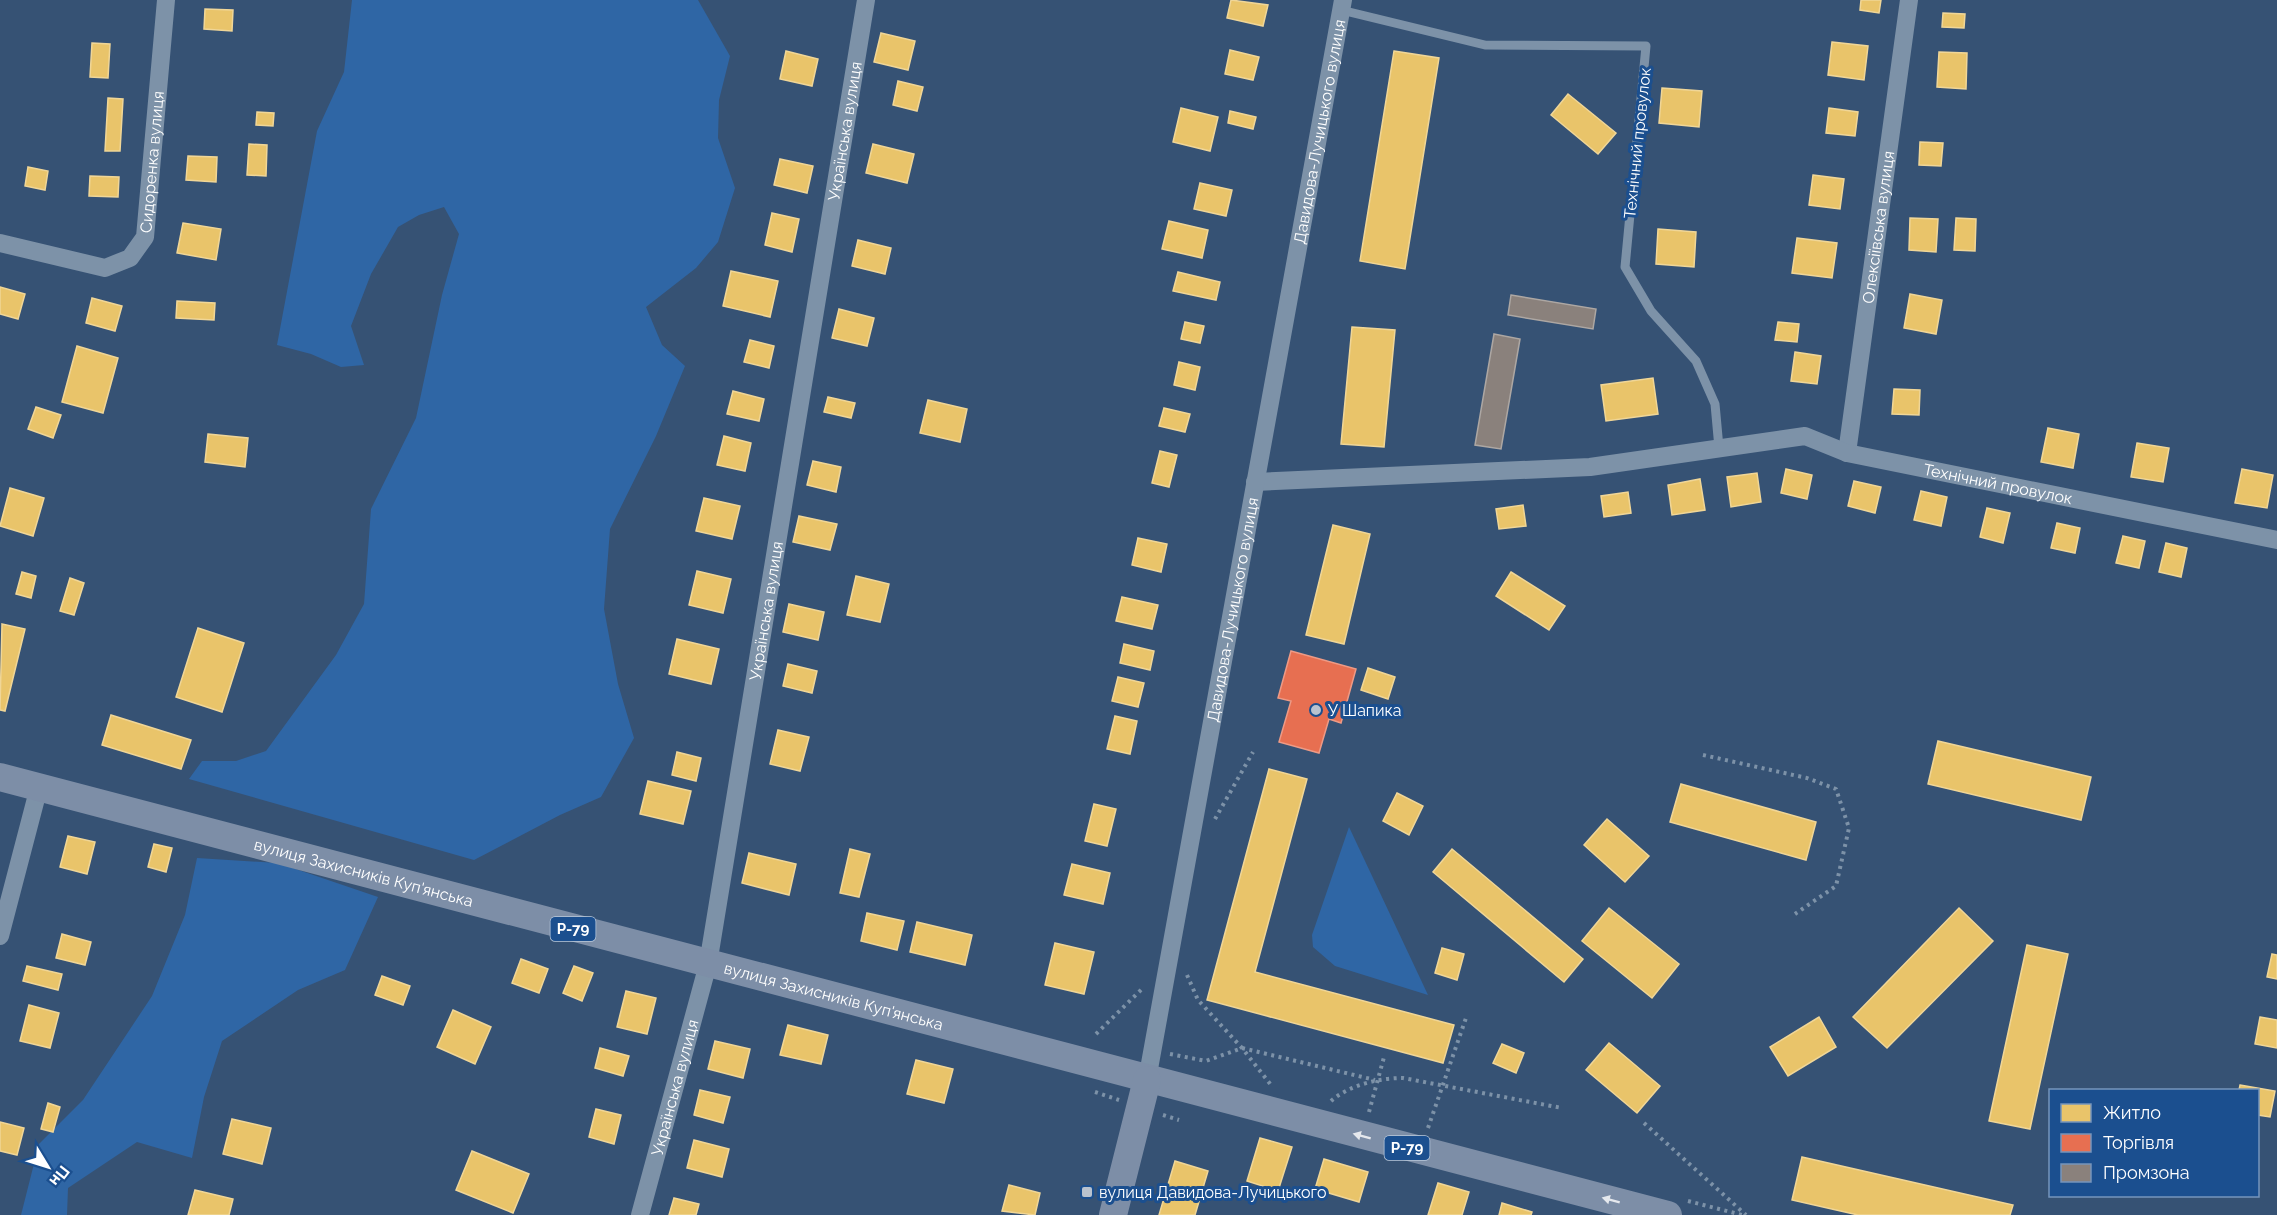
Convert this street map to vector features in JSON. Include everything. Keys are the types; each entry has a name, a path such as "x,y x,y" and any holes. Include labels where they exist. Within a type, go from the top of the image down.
{"main road":[{"name":"вулиця Захисників Куп'янська","path":"0,777 1147,1080 1677,1208"},
{"name":"Давидова-Лучицького вулиця","path":"1113,1215 1147,1080"}],"street":[{"name":"Сидоренка вулиця","path":"0,243 105,268 130,258 145,237 166,0"},
{"name":"Українська вулиця","path":"640,1215 708,964 866,0"},
{"name":"Олексіївська вулиця","path":"1846,453 1910,0"},
{"name":"Давидова-Лучицького вулиця","path":"1147,1080 1342,5"},
{"name":"Технічний провулок","path":"1255,482 1590,467 1804,436 1846,453 2277,540"},
{"path":"0,936 39,787"}],"lane":[{"name":"Технічний провулок","path":"1342,5 1485,45 1646,46 1625,267 1651,310 1696,361 1715,404 1719,448"}],"path":[{"path":"1214,821 1253,752"},
{"path":"1703,755 1807,778 1836,789 1849,828 1836,886 1795,914"},
{"path":"1096,1034 1178,954 1198,1000 1242,1048 1274,1089"},
{"path":"1427,1132 1467,1015"},
{"path":"1152,1050 1206,1061 1242,1048 1377,1081"},
{"path":"1368,1116 1384,1057"},
{"path":"1338,1107 1328,1104 1341,1092 1377,1081 1403,1078 1562,1108"},
{"path":"1358,1113 1378,1118"},
{"path":"1644,1123 1744,1215"},
{"path":"1418,1129 1436,1134"},
{"path":"1677,1208 1744,1215"}],"shaded area":[{"path":"352,0 698,0 730,56 719,100 718,138 735,188 718,242 696,268 646,307 662,345 685,366 656,436 610,529 604,609 618,684 634,738 601,797 560,815 474,860 189,779 202,761 236,761 266,751 336,655 364,604 371,509 416,418 442,295 459,234 444,207 419,215 398,227 371,274 351,326 364,365 341,367 311,354 277,345 317,131 344,72"},
{"path":"1349,827 1428,995 1335,966 1313,947 1312,935"},
{"path":"197,858 278,863 378,897 345,970 298,990 222,1041 204,1097 192,1158 137,1142 68,1188 67,1215 21,1215 39,1144 83,1100 152,996 185,915"}],"building: Житло":[{"path":"1231,0 1268,5 1263,26 1227,18"},
{"path":"1861,0 1881,0 1879,13 1860,10"},
{"path":"205,9 233,10 232,31 204,29"},
{"path":"1943,13 1965,14 1964,28 1942,27"},
{"path":"881,33 915,41 908,70 874,62"},
{"path":"1832,42 1868,46 1864,80 1828,75"},
{"path":"92,43 110,44 108,78 90,77"},
{"path":"1230,50 1259,57 1253,80 1225,74"},
{"path":"786,51 818,59 812,86 780,79"},
{"path":"1394,51 1439,58 1405,269 1360,261"},
{"path":"1939,52 1967,53 1966,89 1937,87"},
{"path":"898,81 923,87 917,111 893,105"},
{"path":"1662,88 1702,91 1699,127 1659,123"},
{"path":"1568,94 1616,133 1598,154 1551,115"},
{"path":"108,98 123,99 120,151 105,151"},
{"path":"1181,108 1218,117 1210,151 1173,142"},
{"path":"1829,108 1858,112 1855,136 1826,133"},
{"path":"1230,111 1256,117 1253,129 1228,123"},
{"path":"257,112 274,113 273,126 256,125"},
{"path":"1920,142 1943,143 1941,166 1919,165"},
{"path":"249,144 267,145 266,176 247,175"},
{"path":"873,144 914,154 907,183 866,173"},
{"path":"188,156 217,157 216,182 186,180"},
{"path":"780,159 813,166 807,193 774,185"},
{"path":"28,167 48,171 45,190 25,186"},
{"path":"1813,175 1844,179 1840,209 1809,205"},
{"path":"90,176 119,177 118,197 89,196"},
{"path":"1200,183 1232,190 1226,216 1194,209"},
{"path":"772,213 799,219 792,252 765,245"},
{"path":"1910,218 1938,219 1936,252 1909,250"},
{"path":"1956,218 1976,219 1975,251 1954,250"},
{"path":"1169,221 1208,230 1202,258 1162,249"},
{"path":"183,223 221,229 216,260 177,253"},
{"path":"1658,229 1696,232 1694,267 1656,264"},
{"path":"1797,238 1837,243 1832,278 1792,273"},
{"path":"858,240 891,248 885,274 852,266"},
{"path":"731,271 778,281 770,317 723,306"},
{"path":"1178,272 1220,282 1216,300 1173,291"},
{"path":"0,287 25,294 18,319 0,314"},
{"path":"1910,294 1942,300 1936,334 1904,328"},
{"path":"92,298 122,306 115,331 86,323"},
{"path":"177,301 215,303 214,320 176,318"},
{"path":"839,309 874,318 867,346 832,338"},
{"path":"1185,322 1204,326 1200,343 1181,339"},
{"path":"1778,322 1799,324 1797,342 1775,340"},
{"path":"1352,327 1395,330 1384,447 1341,444"},
{"path":"750,340 774,346 769,368 744,362"},
{"path":"77,346 118,358 103,413 62,402"},
{"path":"1795,352 1821,356 1817,384 1791,381"},
{"path":"1179,362 1200,367 1195,390 1174,385"},
{"path":"1653,378 1658,414 1606,421 1601,385"},
{"path":"1894,389 1920,390 1919,415 1892,414"},
{"path":"733,391 764,399 759,421 727,414"},
{"path":"828,397 855,403 851,418 824,412"},
{"path":"928,400 967,409 960,442 920,433"},
{"path":"36,407 61,415 53,438 28,429"},
{"path":"1164,408 1190,414 1185,432 1159,426"},
{"path":"2048,428 2079,434 2073,468 2041,462"},
{"path":"208,434 248,438 245,467 205,462"},
{"path":"724,436 751,443 745,471 717,465"},
{"path":"2137,443 2169,448 2163,482 2131,477"},
{"path":"1160,451 1177,455 1169,487 1152,483"},
{"path":"813,461 841,467 836,492 807,485"},
{"path":"1786,469 1812,475 1807,499 1781,493"},
{"path":"2242,469 2273,475 2267,508 2235,503"},
{"path":"1757,473 1761,502 1731,507 1727,477"},
{"path":"1700,479 1705,510 1672,515 1668,485"},
{"path":"1854,481 1881,487 1875,513 1848,506"},
{"path":"10,488 44,498 33,536 0,526"},
{"path":"1921,491 1947,497 1941,526 1914,520"},
{"path":"1628,492 1631,513 1604,517 1601,496"},
{"path":"704,498 740,506 732,539 696,531"},
{"path":"1523,505 1526,526 1499,529 1496,509"},
{"path":"1987,508 2010,513 2003,543 1980,537"},
{"path":"799,516 837,524 830,550 793,542"},
{"path":"2057,523 2080,528 2075,553 2051,548"},
{"path":"1333,525 1370,534 1344,644 1306,635"},
{"path":"2123,536 2145,541 2139,568 2116,563"},
{"path":"1138,538 1167,544 1161,572 1132,565"},
{"path":"2166,543 2187,548 2181,577 2159,572"},
{"path":"697,571 731,579 723,613 689,605"},
{"path":"22,572 36,576 31,598 16,594"},
{"path":"1511,572 1565,606 1549,630 1496,596"},
{"path":"856,576 889,584 880,622 847,615"},
{"path":"70,578 84,583 74,615 60,611"},
{"path":"1122,597 1158,605 1152,629 1116,621"},
{"path":"789,604 824,612 818,640 783,632"},
{"path":"2,624 25,629 5,711 0,710"},
{"path":"198,628 244,643 222,712 176,697"},
{"path":"677,639 719,649 711,684 669,674"},
{"path":"1124,644 1154,651 1150,670 1120,663"},
{"path":"788,664 817,671 812,693 783,686"},
{"path":"1368,668 1395,677 1388,699 1361,690"},
{"path":"1118,677 1144,683 1138,707 1112,701"},
{"path":"111,715 191,740 181,769 102,745"},
{"path":"1115,716 1137,721 1130,754 1107,749"},
{"path":"778,730 809,737 800,771 770,764"},
{"path":"1938,741 2091,777 2081,820 1928,784"},
{"path":"677,752 701,758 696,781 672,775"},
{"path":"1269,769 1307,779 1255,972 1454,1025 1443,1063 1207,1000"},
{"path":"648,781 691,791 683,824 640,814"},
{"path":"1681,784 1816,822 1806,860 1670,822"},
{"path":"1397,793 1423,806 1409,835 1383,821"},
{"path":"1094,804 1116,809 1107,846 1085,841"},
{"path":"1607,819 1649,856 1625,882 1584,845"},
{"path":"68,836 95,842 87,874 60,867"},
{"path":"154,844 172,848 166,872 148,867"},
{"path":"850,849 870,854 859,897 840,893"},
{"path":"1452,849 1583,959 1564,982 1433,872"},
{"path":"749,853 796,864 789,895 742,883"},
{"path":"1072,864 1110,873 1103,904 1064,895"},
{"path":"1609,908 1679,964 1652,998 1582,941"},
{"path":"1959,908 1993,941 1887,1048 1853,1017"},
{"path":"867,913 904,921 897,950 861,941"},
{"path":"917,922 972,935 965,965 910,952"},
{"path":"62,934 91,942 85,965 56,958"},
{"path":"1055,943 1094,952 1084,994 1045,985"},
{"path":"2027,945 2068,954 2030,1129 1989,1121"},
{"path":"1442,948 1464,954 1457,980 1435,973"},
{"path":"2272,954 2277,955 2277,979 2267,977"},
{"path":"521,959 548,969 539,993 512,983"},
{"path":"27,966 62,974 58,990 23,981"},
{"path":"574,966 593,973 582,1001 563,993"},
{"path":"382,976 410,986 403,1005 375,995"},
{"path":"626,991 656,998 647,1034 617,1027"},
{"path":"29,1005 59,1013 50,1048 20,1041"},
{"path":"453,1010 491,1027 475,1064 437,1047"},
{"path":"1819,1017 1836,1047 1788,1076 1770,1047"},
{"path":"2260,1017 2277,1020 2277,1048 2255,1044"},
{"path":"788,1025 828,1035 821,1064 780,1055"},
{"path":"715,1041 750,1049 743,1078 708,1069"},
{"path":"1609,1043 1660,1086 1637,1113 1586,1070"},
{"path":"1502,1044 1524,1053 1516,1073 1493,1063"},
{"path":"600,1048 629,1056 623,1076 595,1068"},
{"path":"916,1060 953,1069 944,1103 907,1094"},
{"path":"2240,1085 2275,1091 2270,1117 2259,1115 2259,1089 2239,1089"},
{"path":"700,1090 730,1097 723,1123 694,1115"},
{"path":"48,1103 60,1107 53,1132 41,1129"},
{"path":"596,1109 621,1115 614,1144 589,1137"},
{"path":"232,1119 271,1128 262,1164 223,1154"},
{"path":"0,1122 24,1128 17,1155 0,1151"},
{"path":"1260,1138 1292,1147 1278,1191 1247,1181"},
{"path":"694,1140 729,1149 722,1177 687,1168"},
{"path":"472,1151 529,1174 513,1213 456,1190"},
{"path":"1802,1157 2013,1205 2010,1215 1858,1215 1792,1200"},
{"path":"1324,1159 1368,1172 1359,1202 1315,1189"},
{"path":"1175,1161 1208,1171 1195,1215 1159,1215"},
{"path":"1438,1183 1469,1192 1462,1215 1428,1215"},
{"path":"1009,1185 1040,1193 1035,1215 1002,1211"},
{"path":"195,1190 233,1199 229,1215 188,1215"},
{"path":"674,1198 699,1204 696,1215 669,1215"},
{"path":"1502,1203 1532,1212 1531,1215 1499,1215"}],"building: Торгівля":[{"name":"У Шапика","path":"1291,651 1356,669 1341,723 1329,719 1319,753 1279,742 1291,701 1278,698"}],"building: Промзона":[{"path":"1511,295 1596,309 1593,329 1508,315"},
{"path":"1494,334 1520,339 1501,449 1475,445"}],"place":[{"name":"У Шапика","path":"1316,710"},
{"name":"вулиця Давидова-Лучицького","path":"1087,1192"}]}
